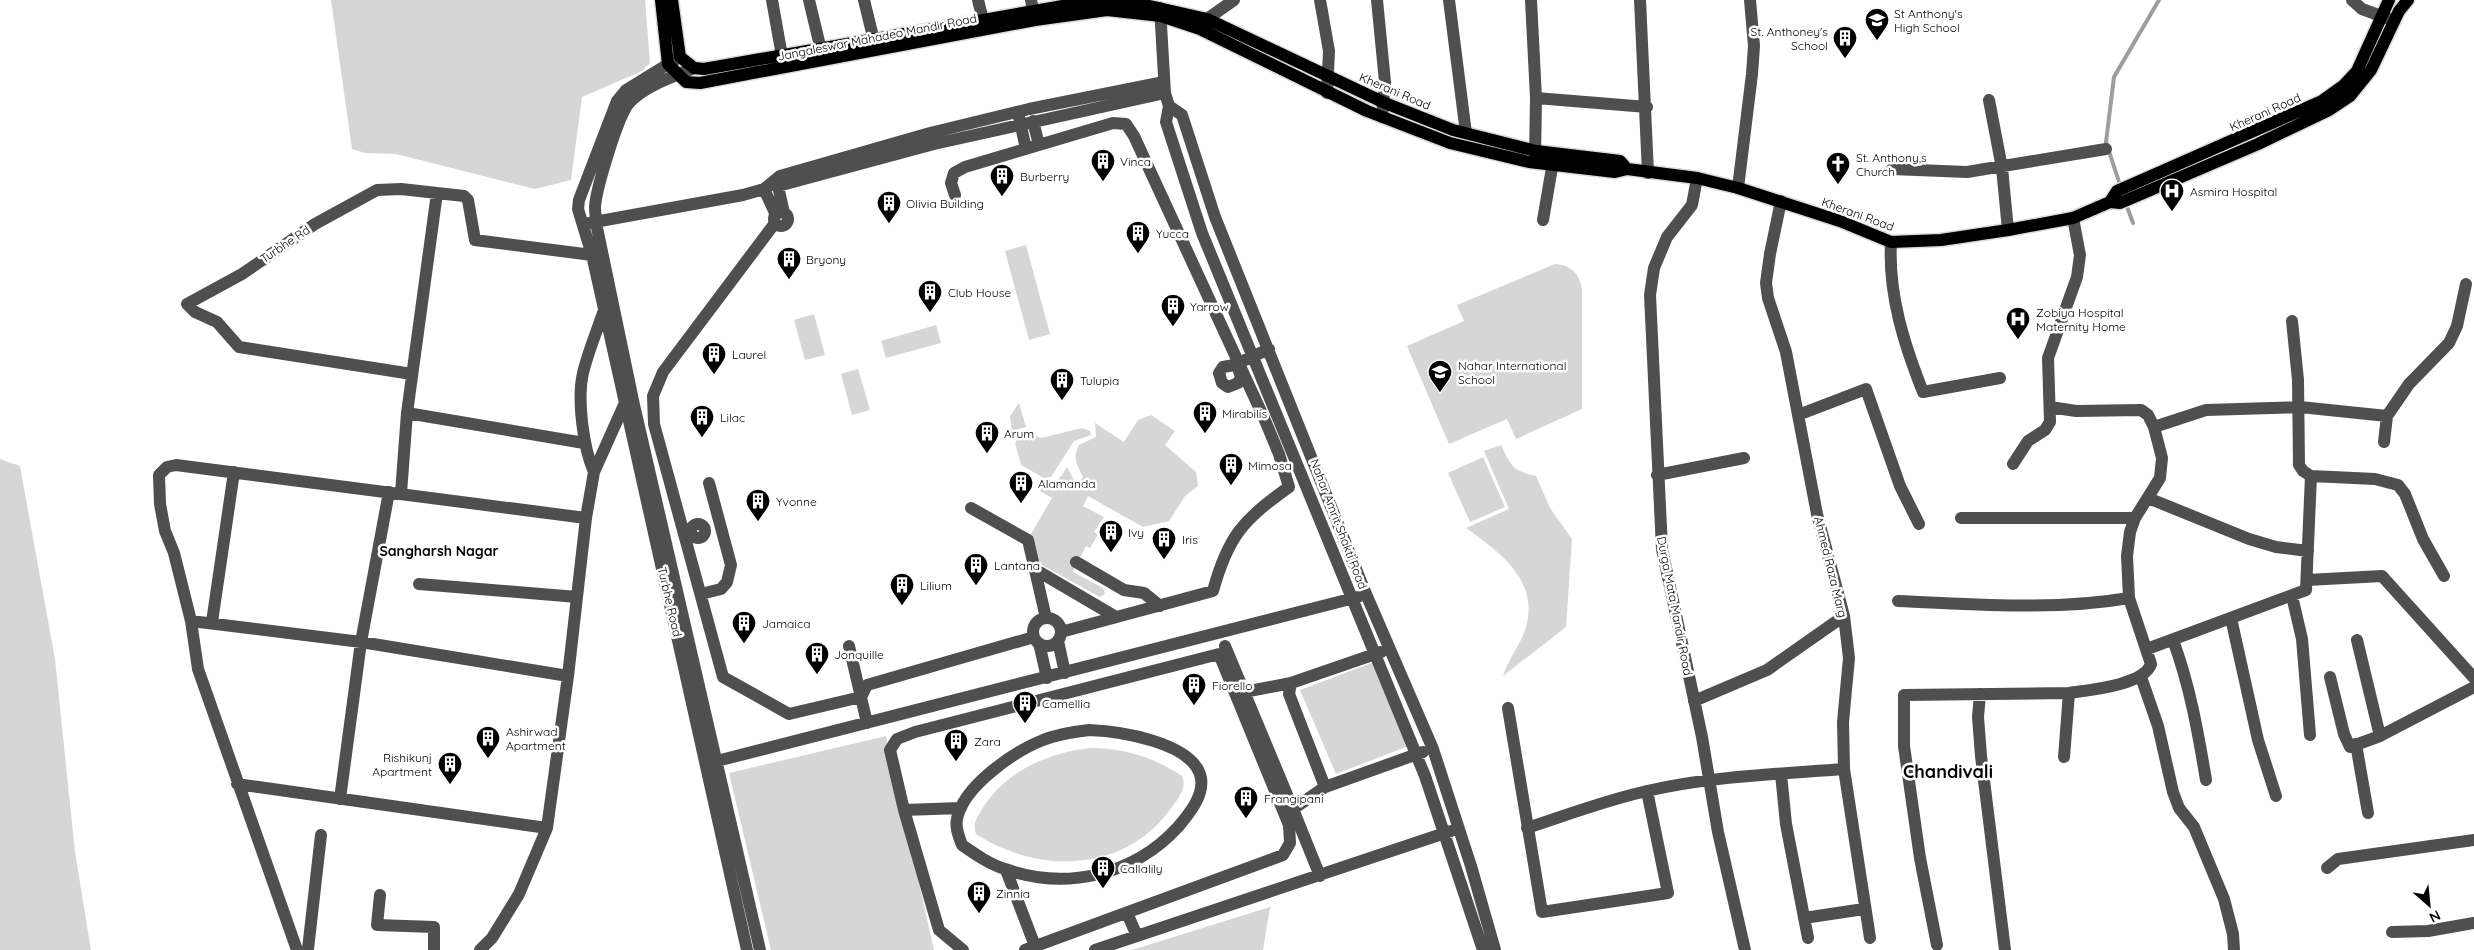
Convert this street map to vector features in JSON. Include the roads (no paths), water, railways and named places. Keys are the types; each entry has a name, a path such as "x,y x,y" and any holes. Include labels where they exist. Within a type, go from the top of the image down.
{"main road":[{"path":"661,0 678,75"},
{"path":"672,0 674,61"},
{"name":"Kherani Road","path":"1204,24 1327,93 1382,117 1450,143 1553,159 1620,161 1627,169 1697,178 1781,201 1840,221 1891,242 1941,240 2073,218 2322,101 2343,86 2357,72 2388,0"},
{"name":"Kherani Road","path":"2121,197 2258,144 2329,110 2343,101 2350,96 2371,70 2394,21 2408,0"},
{"name":"Jangaleswar Mahadeo Mandir Road","path":"694,68 713,68 874,41 1085,1 1136,2 1161,12"},
{"name":"Jangaleswar Mahadeo Mandir Road","path":"678,75 686,82 716,81 1033,10 1161,12"},
{"name":"Kherani Road","path":"1161,12 1204,24 1327,76 1385,103 1536,157"},
{"path":"674,61 694,68"}],"street":[{"path":"772,0 782,56"},
{"path":"808,0 821,50"},
{"path":"864,0 874,41"},
{"path":"978,0 983,20"},
{"path":"1204,24 1234,0"},
{"path":"1320,0 1329,51 1327,93"},
{"path":"1376,0 1385,82 1385,103 1382,117"},
{"path":"1449,0 1466,133"},
{"path":"1531,0 1536,98 1536,157"},
{"path":"1640,0 1647,106 1648,173"},
{"path":"1738,188 1754,46 1750,0"},
{"path":"2352,0 2362,9 2394,21"},
{"name":"Nahar Amrit Shakti Road","path":"1161,12 1165,88 1169,106 1166,122 1202,233 1254,360 1300,485 1416,754 1483,950"},
{"path":"661,541 624,405 592,255 578,209 579,200 617,101 626,90 674,61"},
{"path":"694,68 636,96 628,103 616,130 601,183 595,206 596,222 661,541 711,762 760,950"},
{"path":"582,224 771,187 804,174 934,144 1019,118 1165,88"},
{"path":"1019,118 1033,121 1165,88"},
{"path":"1536,98 1647,106"},
{"path":"1989,100 2002,168 2008,230"},
{"name":"Nahar Amrit Shakti Road","path":"1169,106 1182,116 1215,217 1366,594 1432,749 1459,829 1495,950"},
{"path":"1019,118 1026,149"},
{"path":"1033,121 1039,145"},
{"path":"861,697 867,685 1037,640 1047,646 1060,636 1116,617 1213,591 1221,560 1237,531 1260,508 1289,487 1279,454 1134,136 1126,124 1113,123 965,167 954,173 951,183 955,195"},
{"path":"1892,169 1967,172 2002,168 2106,149"},
{"path":"1544,220 1553,159"},
{"name":"Durga Mata Mandir Road","path":"1697,178 1692,205 1667,237 1654,268 1650,295 1657,475 1662,549 1694,701 1722,850 1746,950"},
{"path":"771,187 778,217 663,372 653,396 654,424 688,534 701,594 723,676 789,714 861,697"},
{"name":"Turbhe Rd","path":"412,374 239,347 217,322 195,312 187,304 242,274 315,224 377,190 401,189 464,196 468,200 474,240 592,255"},
{"path":"340,799 361,642 395,492 437,193"},
{"name":"Ahmed Raza Marg","path":"1781,201 1766,283 1768,298 1786,352 1817,514 1844,616 1849,654 1843,722 1844,769 1864,909 1870,938"},
{"path":"2013,464 2028,441 2045,430 2050,422 2048,358 2077,276 2080,255 2073,218"},
{"path":"1891,242 1890,264 1898,318 1906,351 1923,392 2000,378"},
{"path":"2384,442 2387,416 2409,384 2450,342 2457,326 2466,284"},
{"path":"594,472 584,443 582,374 604,310"},
{"path":"2292,321 2300,407 2299,465 2303,471 2311,476 2375,479 2398,485 2405,494 2423,538 2444,576"},
{"path":"1239,368 1269,349"},
{"path":"1798,415 1866,389 1894,471 1919,524"},
{"path":"480,950 492,938 519,894 546,828 568,676 586,518 594,472 624,405"},
{"path":"1936,945 1920,858 1904,746 1904,695 2069,693 2094,690 2141,677 2149,671 2151,664 2148,649 2129,598 2127,556 2130,532 2135,518 2160,478 2162,458 2154,427 2148,416 2141,410 2076,411 2050,407"},
{"path":"2154,427 2206,410 2300,407 2387,416"},
{"path":"407,413 584,443"},
{"path":"1657,475 1744,458"},
{"path":"306,950 237,784 198,669 191,620 160,504 159,475 167,468 176,465 586,518"},
{"path":"212,622 234,472"},
{"path":"2148,649 2306,590 2311,476"},
{"path":"701,594 721,588 730,574 731,565 709,483"},
{"path":"2148,498 2249,539 2276,547 2308,551"},
{"path":"971,508 1028,540 1046,618"},
{"path":"1961,518 2135,518"},
{"path":"661,541 688,534"},
{"path":"1076,562 1124,590 1144,593 1160,606"},
{"path":"1036,570 1116,617"},
{"path":"2307,580 2382,576 2474,678"},
{"path":"419,584 577,597"},
{"path":"711,762 1351,600 1366,594"},
{"path":"2292,596 2302,638 2310,734"},
{"path":"1898,601 2041,606 2102,602 2129,598"},
{"path":"1694,701 1767,670 1844,616"},
{"path":"1046,618 1036,625 1037,640 1056,675"},
{"path":"1046,618 1058,623 1060,636 1056,675 1060,695"},
{"path":"2231,618 2258,740 2276,796"},
{"path":"191,620 361,642 568,676"},
{"path":"2173,640 2186,676 2206,780"},
{"path":"2357,640 2380,736"},
{"path":"849,646 867,723"},
{"path":"1225,646 1320,876"},
{"path":"1244,692 1291,683 1389,649"},
{"path":"963,950 939,930 904,810 890,750 897,739 914,732 1219,654 1290,826 1290,843 1283,855 1030,948 1006,870"},
{"path":"2141,677 2158,726 2173,792 2179,808 2194,827 2224,900 2233,934 2234,950"},
{"path":"2330,677 2344,734 2350,746 2380,736 2474,687"},
{"path":"1291,683 1289,694 1325,787"},
{"path":"2064,757 2069,693"},
{"path":"1980,694 1978,717 1981,756 2005,950"},
{"path":"1508,708 1542,912 1668,893 1648,791"},
{"path":"1406,729 1420,722"},
{"path":"1104,731 1133,734 1174,750 1196,764 1201,776 1202,787 1197,801 1169,837 1133,862 1112,871 1069,880 1047,879 1006,870 984,860 962,845 957,829 957,818 961,808 974,790 1006,759 1032,745 1067,733 1104,731"},
{"path":"2356,744 2368,813"},
{"path":"1293,809 1325,787 1432,749"},
{"path":"711,762 747,950"},
{"path":"1527,828 1594,805 1648,791 1709,780 1844,769"},
{"path":"1781,774 1786,824 1808,938"},
{"path":"237,784 546,828"},
{"path":"904,810 961,808"},
{"path":"1095,950 1459,829"},
{"path":"306,950 321,835"},
{"path":"2327,868 2338,859 2474,840"},
{"path":"380,895 376,925 434,927 434,950"},
{"path":"1804,918 1864,909"},
{"path":"1126,913 1137,936"},
{"path":"2392,932 2435,930 2474,923"}],"waterway":[{"path":"2121,188 2106,142 2114,77 2159,0"},
{"path":"2126,204 2133,223"}],"place":[{"name":"St Anthony's High School","path":"1877,41"},
{"name":"St. Anthoney's School","path":"1845,59"},
{"name":"Vinca","path":"1103,182"},
{"name":"St. Anthony,s Church","path":"1838,185"},
{"name":"Burberry","path":"1002,197"},
{"name":"Asmira Hospital","path":"2172,212"},
{"name":"Olivia Building","path":"889,224"},
{"name":"Yucca","path":"1138,254"},
{"name":"Bryony","path":"789,280"},
{"name":"Club House","path":"930,313"},
{"name":"Yarrow","path":"1173,327"},
{"name":"Zobiya Hospital Maternity Home","path":"2018,340"},
{"name":"Laurel","path":"714,375"},
{"name":"Nahar International School","path":"1440,393"},
{"name":"Tulupia","path":"1062,401"},
{"name":"Mirabilis","path":"1205,434"},
{"name":"Lilac","path":"702,438"},
{"name":"Arum","path":"987,454"},
{"name":"Mimosa","path":"1231,486"},
{"name":"Alamanda","path":"1021,504"},
{"name":"Yvonne","path":"758,522"},
{"name":"Ivy","path":"1111,553"},
{"name":"Iris","path":"1164,560"},
{"name":"Lantana","path":"976,586"},
{"name":"Lilium","path":"902,606"},
{"name":"Jamaica","path":"744,644"},
{"name":"Jonquille","path":"817,675"},
{"name":"Fiorello","path":"1194,706"},
{"name":"Camellia","path":"1025,724"},
{"name":"Ashirwad Apartment","path":"488,759"},
{"name":"Zara","path":"956,762"},
{"name":"Rishikunj Apartment","path":"450,785"},
{"name":"Frangipani","path":"1246,819"},
{"name":"Callalily","path":"1103,889"},
{"name":"Zinnia","path":"979,914"}],"district":[{"name":"Sangharsh Nagar","path":"439,551"},
{"name":"Chandivali","path":"1948,771"}]}
